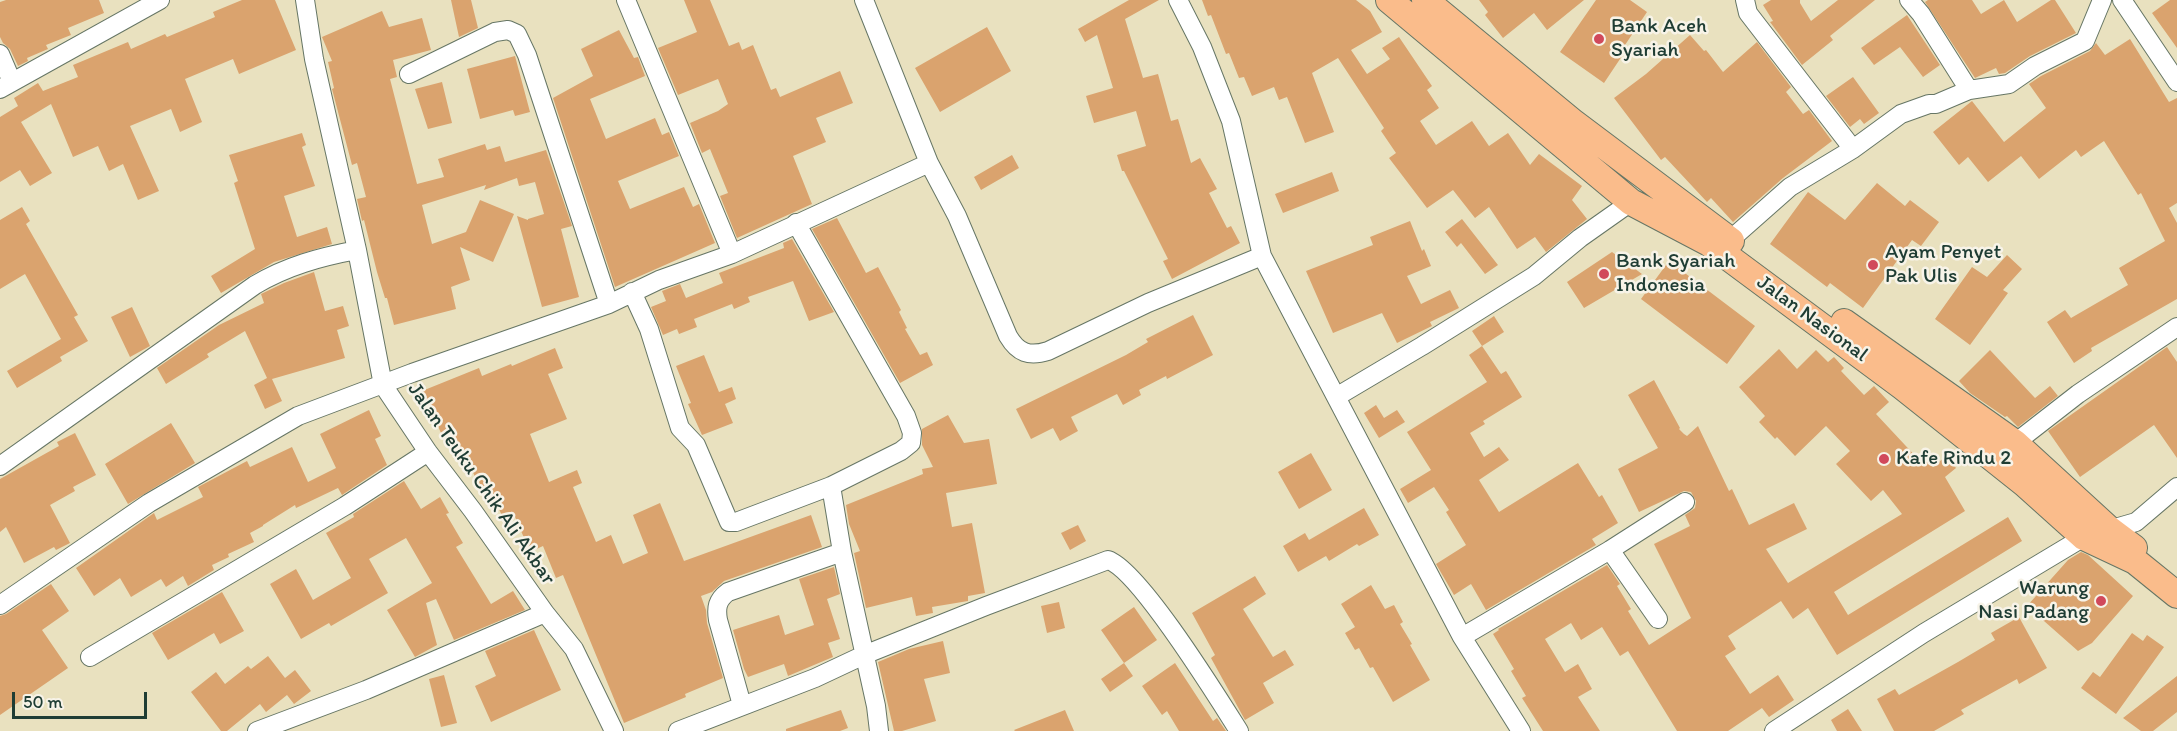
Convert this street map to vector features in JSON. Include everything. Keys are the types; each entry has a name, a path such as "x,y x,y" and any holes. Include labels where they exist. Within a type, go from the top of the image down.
{"highway":[{"name":"Jalan Nasional","path":"1389,0 1580,144 1730,240 2015,443 2110,530 2177,577"},
{"name":"Jalan Nasional","path":"1425,0 1580,144 1631,202 1709,243 1903,387 2025,484 2084,537 2135,561 2177,596"}],"street":[{"path":"0,54 6,85 160,0"},
{"name":"Jalan Teuku Chik Ali Akbar","path":"304,0 314,59 357,250 383,385 428,452 574,650 614,731"},
{"path":"626,0 732,254"},
{"path":"864,0 929,163 957,216 1008,336 1013,345 1025,354 1048,351 1148,303 1262,256"},
{"path":"1178,0 1202,47 1231,121 1262,256 1462,637 1521,731"},
{"path":"1745,0 1748,13 1853,148"},
{"path":"1909,0 1921,14 1968,90"},
{"path":"1730,240 1790,187 1853,148 1900,114 1929,104 1936,104 1968,90 2009,84 2035,66 2085,41 2102,0"},
{"path":"2121,0 2177,82"},
{"path":"410,74 495,32 508,30 517,34 530,62 609,304"},
{"path":"0,604 149,504 298,416 609,304 632,292 732,254 929,163"},
{"path":"1336,397 1534,276 1580,238 1631,202"},
{"path":"632,292 649,329 680,428 696,445 729,522 736,522 831,486 901,451 911,443 912,433 906,416 796,223"},
{"path":"0,466 237,296 274,274 303,262 357,250"},
{"path":"2015,443 2078,394 2177,327"},
{"path":"90,657 345,506 428,452"},
{"path":"831,486 842,552 876,706 879,731"},
{"path":"1774,731 1924,633 2084,537 2136,522 2177,487"},
{"path":"1462,637 1610,550 1685,502"},
{"path":"1610,550 1658,619"},
{"path":"742,705 718,621 717,607 720,599 728,592 842,552"},
{"path":"678,731 815,678 864,654 1108,560 1124,571 1139,588 1170,629 1239,731"},
{"path":"257,731 377,686 545,613"}],"building":[{"path":"6,0 99,0 104,13 68,28 71,35 46,45 48,49 27,58 28,61 18,66 10,49 0,37 0,2"},
{"path":"242,0 275,0 296,50 239,74 233,59 185,79 202,122 180,132 171,109 130,126 159,191 138,200 123,164 109,171 98,146 73,157 51,104 21,122 52,173 30,186 20,170 0,182 0,117 18,106 14,98 38,83 43,91 78,77 73,65 128,42 131,49 165,34 167,37 215,17 213,12"},
{"path":"451,0 471,0 478,28 459,37"},
{"path":"684,0 710,0 729,46 739,42 742,50 753,45 771,90 776,88 780,97 840,71 853,103 816,118 826,142 793,156 812,204 737,238 720,196 728,193 710,149 702,153 690,123 728,104 718,79 678,95 658,48 697,32"},
{"path":"1129,0 1159,0 1125,19 1143,78 1158,74 1171,121 1178,119 1191,163 1200,158 1217,189 1209,193 1227,228 1231,226 1240,243 1172,279 1163,261 1168,259 1122,171 1117,155 1146,146 1136,111 1094,123 1086,96 1113,88 1097,35 1085,42 1078,29"},
{"path":"1202,0 1356,0 1370,11 1382,32 1351,50 1367,74 1390,59 1382,48 1399,37 1432,86 1427,90 1439,108 1420,121 1436,145 1472,121 1489,146 1508,133 1530,165 1539,154 1582,186 1572,200 1587,219 1546,252 1535,237 1517,249 1489,207 1475,218 1453,190 1427,208 1389,158 1396,153 1381,131 1384,128 1338,58 1312,73 1334,132 1305,143 1287,97 1279,100 1274,87 1252,96 1244,77 1239,78"},
{"path":"1479,0 1584,0 1547,30 1534,13 1503,38 1485,15 1488,12"},
{"path":"1596,0 1630,0 1647,12 1621,51 1624,53 1604,83 1560,52"},
{"path":"1771,0 1800,0 1811,21 1838,0 1875,0 1830,36 1833,40 1802,65 1770,22 1773,21 1763,5"},
{"path":"1928,0 1972,0 1981,14 2004,0 2017,22 2051,0 2055,0 2076,33 2030,56 2005,73 1999,74 1996,68 1975,78 1925,2"},
{"path":"2170,0 2177,0 2177,48 2152,13"},
{"path":"382,11 389,27 422,18 431,50 393,60 397,77 390,79 417,184 444,177 438,159 485,144 487,150 500,146 505,162 546,150 572,226 561,229 579,297 542,307 517,216 528,220 544,214 535,182 519,186 517,178 484,190 486,185 422,205 432,244 466,232 480,200 514,214 493,262 460,247 470,280 451,287 456,309 394,325 364,220 362,221 357,199 366,197 357,163 352,165 332,89 334,88 328,62 332,61 322,37"},
{"path":"1907,15 1940,65 1923,77 1900,47 1874,65 1861,48"},
{"path":"987,27 1011,71 940,112 915,68"},
{"path":"619,30 634,58 638,57 645,76 590,99 606,139 655,118 662,135 669,132 679,156 618,181 630,209 684,187 693,207 699,204 715,243 615,287 553,98 593,76 581,49"},
{"path":"1690,35 1704,51 1706,50 1723,72 1757,42 1791,87 1786,92 1803,114 1809,110 1832,141 1783,178 1733,222 1711,198 1707,202 1665,157 1661,160 1614,98 1646,74"},
{"path":"2130,39 2169,102 2177,98 2177,203 2169,208 2177,223 2177,299 2091,348 2092,351 2074,363 2047,322 2065,310 2071,318 2128,285 2119,268 2165,241 2141,193 2138,195 2104,141 2081,157 2076,150 2039,179 2021,156 1988,182 1968,157 1959,165 1933,132 1972,101 2004,142 2046,108 2029,84 2090,51 2096,43 2105,55"},
{"path":"515,56 530,112 515,116 513,110 480,119 467,69"},
{"path":"1853,77 1879,113 1864,124 1860,119 1850,127 1826,96"},
{"path":"442,82 452,123 428,129 415,89"},
{"path":"302,133 306,145 302,147 315,186 284,196 297,237 327,227 332,244 274,262 221,293 211,276 255,249 234,183 238,181 229,155"},
{"path":"1012,155 1019,168 981,190 974,177"},
{"path":"1332,172 1339,191 1283,213 1275,194"},
{"path":"1877,183 1905,206 1910,200 1939,222 1921,246 1912,240 1863,308 1830,283 1827,287 1770,244 1808,192 1845,220"},
{"path":"22,207 30,221 26,224 78,315 74,317 88,341 60,357 62,361 17,388 7,371 61,339 25,274 0,289 0,220"},
{"path":"837,218 866,273 878,267 901,310 899,312 907,328 905,329 920,355 927,352 933,365 900,383 812,229"},
{"path":"1462,219 1498,265 1485,274 1461,243 1457,247 1445,232"},
{"path":"1410,221 1422,251 1424,249 1431,266 1407,276 1421,304 1450,290 1459,308 1430,322 1432,326 1397,343 1382,313 1333,333 1306,271 1373,245 1370,237"},
{"path":"792,239 834,312 809,321 793,281 748,297 750,302 734,309 732,304 694,319 697,327 679,334 677,329 663,335 651,307 666,301 662,291 680,284 686,298 723,283 719,273 784,248 783,243"},
{"path":"1612,252 1642,274 1584,308 1567,282"},
{"path":"2007,255 2022,269 2003,290 2008,293 1970,345 1935,319 1972,267 1987,277"},
{"path":"1669,261 1755,326 1727,364 1641,299"},
{"path":"314,272 325,311 343,306 349,326 337,330 345,358 272,379 282,401 265,409 254,385 267,378 245,331 207,354 209,357 166,384 157,368 219,325 264,303 261,294"},
{"path":"132,307 150,346 130,357 111,317"},
{"path":"1193,315 1213,355 1167,379 1166,376 1139,390 1141,395 1123,405 1117,394 1071,417 1078,431 1060,441 1053,428 1031,439 1016,409 1126,355 1148,342 1146,339"},
{"path":"1494,316 1504,332 1482,346 1472,331"},
{"path":"1482,346 1501,374 1506,371 1522,397 1483,421 1485,424 1470,433 1484,457 1499,447 1509,460 1479,480 1499,512 1578,463 1599,497 1602,495 1618,523 1592,539 1596,545 1486,610 1471,584 1454,595 1436,564 1466,545 1446,512 1449,510 1434,487 1408,503 1400,489 1431,470 1407,432 1487,382 1469,355"},
{"path":"2167,347 2177,362 2177,458 2154,425 2080,477 2048,431"},
{"path":"555,348 563,368 548,374 567,419 530,434 549,482 577,470 582,483 573,487 596,542 611,535 623,564 648,553 633,515 660,503 684,561 811,515 822,547 724,581 712,592 701,596 723,678 685,694 686,697 624,723 563,575 556,578 543,546 530,552 513,512 502,516 496,502 489,505 467,458 462,460 449,429 441,433 422,391 479,368 482,376"},
{"path":"1779,349 1797,369 1816,350 1828,362 1834,357 1844,368 1841,371 1864,395 1874,386 1889,402 1876,414 1919,460 1923,456 1933,467 1946,456 1956,468 1945,477 1965,511 1834,592 1848,615 2008,517 2022,541 1837,655 1808,608 1793,619 1781,601 1728,636 1736,649 1725,656 1750,694 1778,675 1794,700 1769,717 1762,708 1728,731 1677,731 1628,651 1620,656 1602,627 1581,640 1571,623 1545,639 1565,672 1578,664 1592,689 1578,697 1600,731 1543,731 1522,698 1526,696 1511,671 1514,669 1493,634 1498,629 1607,565 1620,584 1617,586 1631,609 1628,611 1649,645 1691,618 1654,544 1690,526 1685,515 1695,508 1696,501 1691,492 1684,491 1639,512 1618,469 1658,448 1628,395 1654,380 1679,429 1687,436 1698,426 1729,491 1732,489 1749,525 1794,503 1807,529 1766,549 1788,583 1902,514 1883,490 1871,501 1836,464 1850,451 1826,426 1795,456 1759,422 1765,416 1739,387"},
{"path":"1990,350 2035,398 2050,386 2058,396 2018,427 2007,416 2005,417 1970,393 1959,381"},
{"path":"704,355 719,392 732,387 736,399 725,404 733,423 702,435 688,404 691,403 676,366"},
{"path":"1376,405 1384,418 1397,410 1405,422 1379,438 1364,413"},
{"path":"369,410 381,436 375,439 387,465 342,495 338,488 296,508 295,505 250,533 254,542 228,554 229,557 212,565 214,570 188,586 183,576 166,587 161,579 131,597 120,578 94,596 76,568 154,513 157,520 203,497 198,487 247,461 250,467 292,447 308,482 336,468 320,434"},
{"path":"948,415 964,443 989,439 997,484 946,493 952,527 972,523 985,593 968,596 968,601 932,607 933,613 916,616 912,597 866,608 854,553 860,551 849,524 846,505 923,474 922,469 933,467 922,445 922,429"},
{"path":"171,423 195,463 128,504 105,464"},
{"path":"75,433 96,475 73,487 75,491 50,505 70,543 56,550 54,547 24,563 6,527 0,532 0,479 59,446 57,442"},
{"path":"1311,453 1332,490 1299,509 1278,472"},
{"path":"404,481 421,509 440,497 449,513 446,514 463,543 456,547 491,604 513,591 525,610 454,640 436,599 426,603 437,645 415,657 387,610 432,583 406,538 369,559 388,593 331,626 329,623 301,639 270,584 296,569 313,600 351,578 326,533 354,517 353,514"},
{"path":"1364,508 1379,535 1359,546 1357,544 1329,561 1326,556 1298,572 1283,546 1305,533 1309,540"},
{"path":"1078,525 1086,541 1070,550 1061,533"},
{"path":"2081,552 2088,555 2133,596 2092,643 2078,651 2027,606 2068,560"},
{"path":"834,567 840,594 827,599 840,639 828,643 833,657 788,676 784,664 748,677 733,630 779,615 785,635 814,625 799,579"},
{"path":"1255,576 1266,594 1243,609 1273,657 1285,650 1294,665 1263,683 1274,703 1245,720 1211,658 1215,655 1192,613"},
{"path":"51,584 69,611 42,630 68,668 0,715 0,616"},
{"path":"1371,585 1385,609 1394,605 1403,622 1400,624 1412,644 1410,645 1430,680 1393,702 1373,667 1370,668 1359,648 1355,650 1345,633 1355,627 1341,604"},
{"path":"222,592 244,631 220,644 214,633 168,660 152,633"},
{"path":"1059,602 1065,628 1047,633 1041,606"},
{"path":"1134,607 1157,640 1124,663 1101,630"},
{"path":"2019,617 2047,668 2019,684 2017,679 1961,710 1964,714 1934,731 1894,731 1877,699 1895,689 1899,695 1958,662 1995,640 1991,633"},
{"path":"534,630 561,690 491,722 475,686 496,676 485,651"},
{"path":"2132,633 2143,641 2147,635 2164,647 2116,714 2081,688 2093,672 2100,677"},
{"path":"943,641 950,673 924,679 936,721 902,731 894,731 878,662 909,649"},
{"path":"268,656 285,678 295,670 311,691 294,704 287,695 266,712 260,704 227,731 221,731 191,692 216,672 225,684 248,666 251,669"},
{"path":"1124,663 1133,676 1110,692 1101,679"},
{"path":"1175,663 1213,721 1217,718 1226,731 1179,731 1167,711 1162,715 1142,686"},
{"path":"444,675 457,723 441,727 429,679"},
{"path":"2177,676 2177,712 2153,731 2141,731 2123,718"},
{"path":"1848,709 1862,731 1837,731 1831,720"},
{"path":"841,710 848,728 840,731 786,731 786,729"},
{"path":"1065,710 1074,731 1014,730"}],"place":[{"name":"Bank Aceh Syariah","path":"1599,39"},
{"name":"Ayam Penyet Pak Ulis","path":"1873,265"},
{"name":"Bank Syariah Indonesia","path":"1604,274"},
{"name":"Kafe Rindu 2","path":"1884,459"},
{"name":"Warung Nasi Padang","path":"2101,601"}]}
